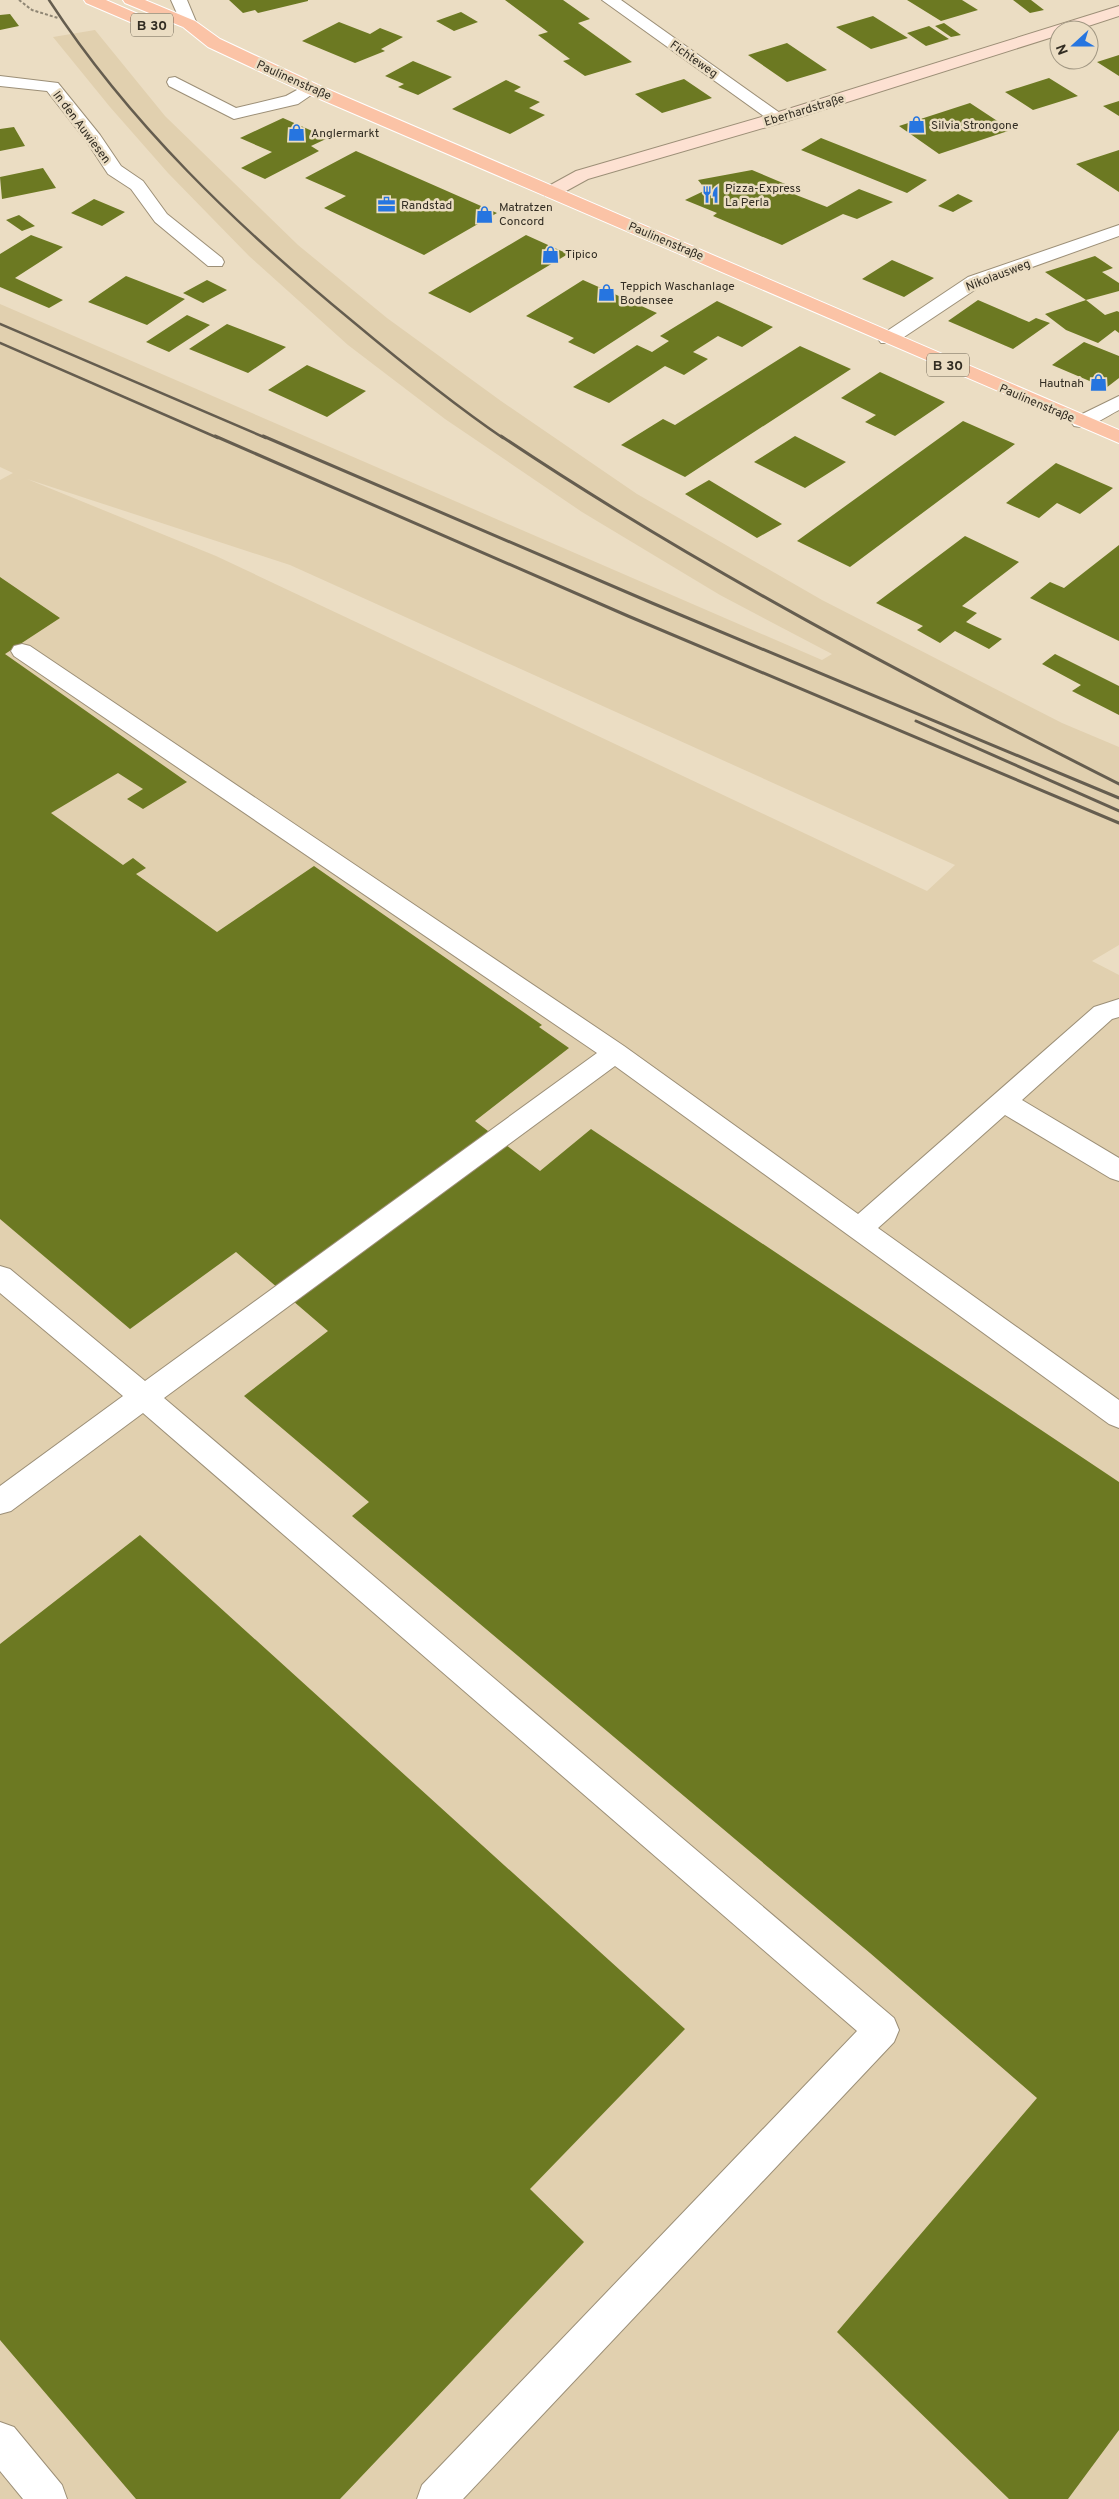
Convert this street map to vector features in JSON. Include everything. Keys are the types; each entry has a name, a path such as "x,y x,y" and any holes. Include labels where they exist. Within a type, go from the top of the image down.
{"main road":[{"name":"Paulinenstraße","path":"92,0 173,34 214,43"},
{"name":"Paulinenstraße","path":"131,0 189,24 214,43 312,89 1119,437"}],"street":[{"path":"179,0 189,24"},
{"name":"Fichteweg","path":"610,0 778,118"},
{"name":"Eberhardstraße","path":"1091,20 1119,11"},
{"name":"Eberhardstraße","path":"551,192 582,175 778,118 1049,33"},
{"name":"In den Auwiesen","path":"0,81 52,87 94,139 114,170 138,185 161,218 215,262"},
{"path":"174,82 234,114 292,100 312,89"},
{"name":"Nikolausweg","path":"888,339 975,281 1119,230"},
{"path":"1081,422 1119,402"},
{"path":"22,652 615,1053 858,1230 1119,1416"},
{"path":"858,1230 1005,1102 1103,1013 1119,1008"},
{"path":"0,1502 615,1053"},
{"path":"1005,1102 1119,1171"},
{"path":"0,1278 144,1398 882,2030 436,2499"},
{"path":"0,2441 48,2499"}],"shaded area":[{"path":"95,30 165,116 298,245 387,318 501,401 637,494 822,600 1062,723 1119,747 1119,945 1092,961 1119,975 1119,2499 0,2499 0,480 13,473 0,467 0,304 822,660 832,654 720,595 582,512 445,419 348,345 249,256 168,173 110,107 53,37","holes":["27,479 290,565 955,865 927,891 216,556"]}],"building":[{"path":"229,0 308,1 258,13 255,10 243,13"},
{"path":"505,0 563,0 590,19 578,23 632,62 585,76 563,61 570,59 538,35 548,32"},
{"path":"907,0 962,0 978,10 941,21"},
{"path":"1013,0 1031,0 1044,10 1030,13"},
{"path":"461,12 478,22 454,31 436,21"},
{"path":"10,14 19,26 0,30 0,15"},
{"path":"873,16 908,38 871,49 836,27"},
{"path":"339,22 370,34 380,28 403,37 381,49 385,51 355,63 302,41"},
{"path":"944,23 961,35 951,37 935,26"},
{"path":"929,26 949,39 926,46 907,33"},
{"path":"787,43 827,70 787,82 748,55"},
{"path":"1119,55 1119,76 1099,63 1099,61"},
{"path":"413,61 452,77 418,95 398,87 404,84 385,76"},
{"path":"1049,78 1078,96 1033,110 1005,92"},
{"path":"684,79 712,98 662,113 635,94"},
{"path":"506,80 521,87 514,91 540,102 529,108 545,115 510,134 452,109"},
{"path":"1119,101 1119,116 1103,106"},
{"path":"970,103 1011,130 939,154 899,126"},
{"path":"283,118 328,138 311,146 319,151 265,179 241,168 272,152 240,138"},
{"path":"14,127 25,146 0,151 0,129"},
{"path":"821,138 927,180 907,193 801,150"},
{"path":"1119,150 1119,192 1076,164"},
{"path":"356,151 497,213 424,255 324,208 346,196 305,178"},
{"path":"43,168 56,188 2,199 0,177"},
{"path":"752,170 797,189 791,193 827,207 859,189 893,202 857,219 843,214 782,245 713,216 717,213 685,200 706,190 698,180"},
{"path":"958,194 973,201 953,212 938,206"},
{"path":"94,199 125,212 102,226 71,213"},
{"path":"19,215 35,226 22,231 6,220"},
{"path":"31,235 63,247 15,278 63,300 49,308 0,287 0,254"},
{"path":"526,235 568,254 470,313 428,293"},
{"path":"1095,256 1113,268 1102,272 1119,283 1119,291 1086,300 1045,272"},
{"path":"892,260 934,278 904,297 862,279"},
{"path":"126,276 185,299 147,325 88,302"},
{"path":"207,280 227,290 203,303 183,293"},
{"path":"583,280 657,313 594,354 568,342 574,338 526,316"},
{"path":"978,300 1029,322 1036,318 1050,323 1013,349 948,321"},
{"path":"1086,300 1105,315 1119,312 1119,333 1115,330 1098,343 1066,330 1045,314"},
{"path":"717,301 773,327 742,347 718,336 693,352 708,359 684,375 665,366 609,403 573,387 637,345 652,352 669,341 660,336"},
{"path":"187,315 210,325 169,352 146,342"},
{"path":"227,324 286,347 248,373 189,349"},
{"path":"1084,342 1119,356 1119,378 1106,388 1052,365"},
{"path":"800,346 851,369 685,477 621,445 663,419 675,425"},
{"path":"307,365 366,391 327,417 268,390"},
{"path":"880,372 945,402 895,436 865,422 876,415 841,398"},
{"path":"963,421 1015,444 850,567 797,541"},
{"path":"795,436 846,462 805,488 754,462"},
{"path":"1056,463 1113,488 1080,514 1057,503 1039,518 1006,503"},
{"path":"709,480 782,524 757,538 685,494"},
{"path":"965,536 1019,562 962,606 977,613 966,622 1002,639 989,649 955,631 940,643 917,630 923,626 876,603"},
{"path":"1119,545 1119,641 1030,598 1050,582 1064,588"},
{"path":"0,577 60,618 5,654 187,782 143,809 127,799 143,789 118,773 51,813 123,865 133,858 146,868 136,874 217,932 314,866 542,1025 539,1027 569,1048 475,1121 540,1171 591,1129 1119,1482 1119,2430 1068,2499 1009,2499 837,2332 1037,2098 870,1953 352,1516 369,1502 244,1396 328,1331 236,1252 130,1329 0,1219"},
{"path":"1055,654 1119,686 1119,715 1072,691 1081,685 1042,664"},
{"path":"140,1535 685,2029 530,2189 584,2242 340,2499 136,2499 0,2340 0,1644"}],"railway":[{"path":"49,0 80,45 114,89 150,131 227,210 309,285 388,351 503,438"},
{"path":"0,324 266,438"},
{"path":"0,343 218,438"},
{"path":"215,436 628,616 1119,823"},
{"path":"263,436 652,603 1119,798"},
{"path":"501,436 575,484 727,576 883,662 1119,784"},
{"path":"916,721 1119,811"}],"place":[{"name":"Silvia Strongone","path":"917,125"},
{"name":"Anglermarkt","path":"297,133"},
{"name":"Pizza-Express La Perla","path":"711,195"},
{"name":"Randstad","path":"387,205"},
{"name":"Matratzen Concord","path":"485,214"},
{"name":"Tipico","path":"551,254"},
{"name":"Teppich Waschanlage Bodensee","path":"606,293"},
{"name":"Hautnah","path":"1098,383"}]}
